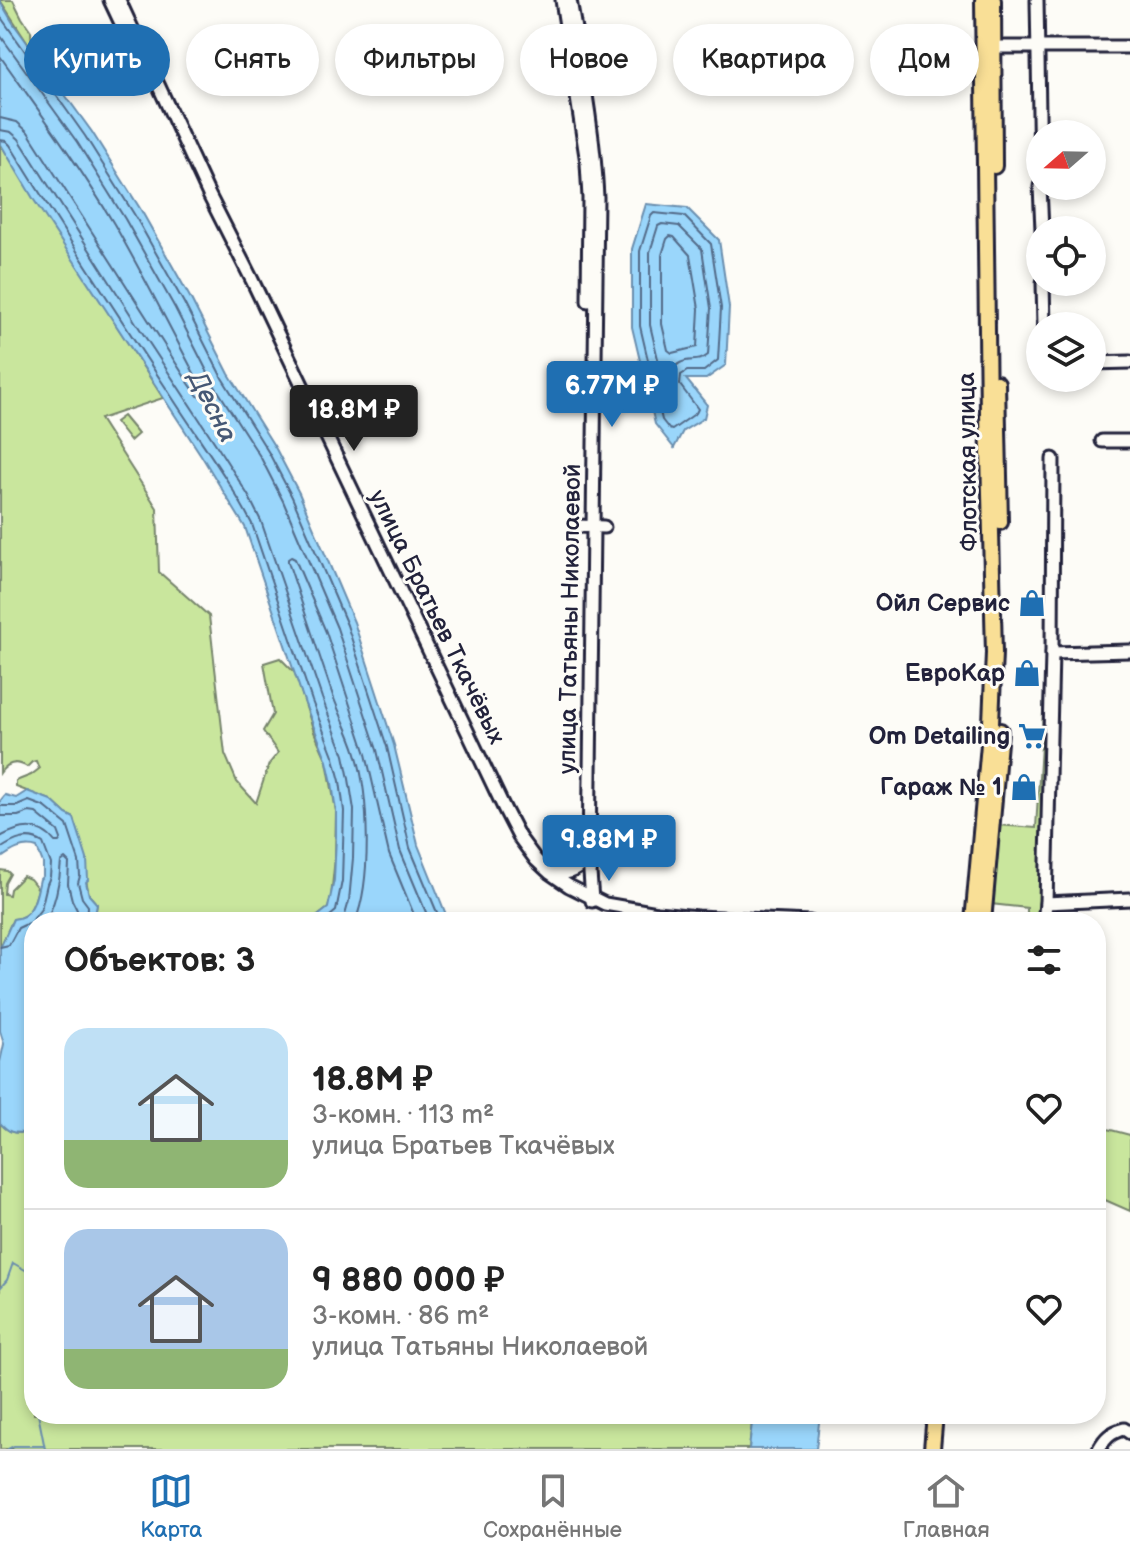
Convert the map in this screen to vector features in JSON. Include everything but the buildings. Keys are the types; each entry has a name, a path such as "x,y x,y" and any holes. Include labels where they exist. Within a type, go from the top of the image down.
{"main road":[{"name":"Флотская улица","path":"974,912 994,653 983,0"},
{"name":"Флотская улица","path":"984,912 1001,719 1002,642 993,0"},
{"path":"923,1449 925,1424"},
{"path":"932,1449 934,1424"}],"street":[{"name":"улица Братьев Ткачёвых","path":"110,0 515,840 543,874 611,912"},
{"name":"улица Братьев Ткачёвых","path":"119,0 209,195 519,837 547,870 590,900 650,912"},
{"name":"улица Татьяны Николаевой","path":"562,0 589,198 590,526"},
{"name":"улица Татьяны Николаевой","path":"570,0 596,163 597,197 586,862 590,900"},
{"path":"1037,0 1039,120"},
{"path":"993,47 1130,47"},
{"path":"1106,363 1130,362"},
{"path":"1102,441 1130,441"},
{"path":"1045,912 1052,653 1053,459"},
{"path":"1052,653 1130,651"},
{"path":"547,870 566,874 586,862 593,886 590,900"},
{"path":"1046,903 1130,899"},
{"path":"1099,1449 1115,1431 1124,1429 1130,1433"}],"green space":[{"path":"0,0 13,0 26,24 24,37"},
{"path":"0,143 163,398 100,419 157,508 159,572 209,616 225,754 237,782 256,803 269,764 278,753 263,731 273,714 264,663 280,658 295,673 327,761 336,811 335,857 328,908 323,912 96,912 97,904 89,895 74,818 51,800 16,787 16,781 39,769 36,761 27,767 12,764 0,773"},
{"path":"123,416 138,434 130,441 115,422"},
{"path":"1045,679 1049,679 1040,912 991,904 996,825 1036,828"},
{"path":"0,870 10,874 4,894 9,895 10,889 23,876 38,889 28,912 13,919 0,948"},
{"path":"0,1123 13,1132 24,1133 24,1424 752,1424 749,1449 0,1449"},
{"path":"1106,1129 1130,1135 1130,1211 1106,1200"}],"water":[{"name":"Десна","path":"0,1 24,38 24,96 66,96 92,132 141,210 229,374 276,449 299,493 354,622 394,745 418,845 445,912 323,912 328,908 334,880 336,811 332,783 245,527 0,143"},
{"path":"646,204 687,208 719,240 729,307 726,365 706,379 686,379 707,405 704,418 683,431 674,448 655,424 632,327 632,249"},
{"path":"27,791 51,800 74,818 87,859 86,882 89,895 97,904 96,912 28,912 43,876 43,863 37,848 27,846 0,859 0,801 5,795 16,798"},
{"path":"24,916 24,1133 13,1132 0,1123 0,1062 4,1044 0,1031 0,948 13,919"},
{"path":"752,1424 819,1424 816,1449 749,1449"}],"waterway":[{"path":"0,1288 7,1280 13,1263 24,1269"},
{"path":"40,1424 45,1449"},
{"path":"8,1449 14,1446 44,1446"}],"place":[{"name":"Ойл Сервис","path":"1032,603"},
{"name":"ЕвроКар","path":"1027,673"},
{"name":"Om Detailing","path":"1032,736"},
{"name":"Гараж № 1","path":"1024,787"}]}
